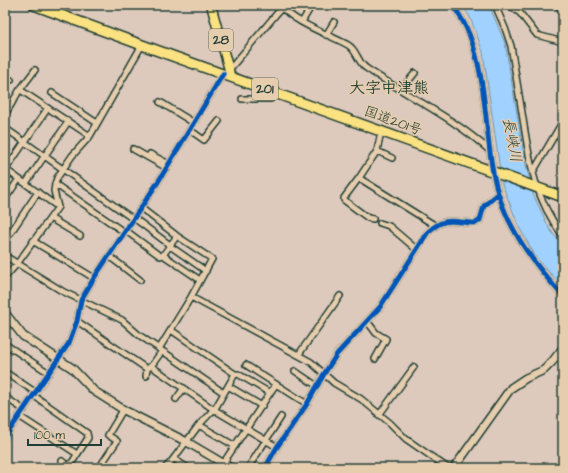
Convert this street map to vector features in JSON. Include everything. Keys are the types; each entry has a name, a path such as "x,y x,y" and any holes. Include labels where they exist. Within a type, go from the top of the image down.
{"highway":[{"name":"国道201号","path":"34,5 142,45 228,73 381,132 563,197"}],"main road":[{"name":"28","path":"211,5 228,73"}],"street":[{"path":"302,22 312,5"},
{"path":"453,5 469,34 476,59 498,194 510,223 521,242 536,265 563,296"},
{"path":"495,5 506,28 511,46 535,186 552,221 563,236"},
{"path":"509,5 520,13 537,35 563,42"},
{"path":"557,5 563,10"},
{"path":"5,437 72,337 81,300 94,278 228,73 282,6 302,22 349,45 365,67 478,139 490,151"},
{"path":"326,34 334,22"},
{"path":"5,277 17,264 58,206 54,191 55,184 63,169 90,136 142,45"},
{"path":"5,115 19,91 35,70"},
{"path":"401,90 415,73"},
{"path":"5,77 11,80"},
{"path":"22,92 90,136"},
{"path":"242,99 271,99 274,92"},
{"path":"52,93 97,123"},
{"path":"160,102 194,123"},
{"path":"48,108 6,169 58,206"},
{"path":"190,130 204,140 219,121"},
{"path":"533,172 563,121"},
{"path":"26,183 68,122"},
{"path":"5,128 206,270"},
{"path":"373,219 368,218 344,200 344,198 377,151 381,132"},
{"path":"133,149 168,166"},
{"path":"377,151 392,158"},
{"path":"150,154 168,166"},
{"path":"359,178 436,226"},
{"path":"5,199 19,179"},
{"path":"55,184 125,232 129,233 160,256 163,255 200,280"},
{"path":"5,241 38,192"},
{"path":"265,468 277,447 308,404 324,374 338,354 386,299 428,232 437,224 457,221 476,224 480,220 484,206 498,194"},
{"path":"140,208 177,236 212,259 149,367 146,376"},
{"path":"50,218 80,236"},
{"path":"380,223 393,229 416,250"},
{"path":"163,255 177,236"},
{"path":"34,241 94,278"},
{"path":"5,256 62,291 122,320 139,335 224,393"},
{"path":"109,256 140,280"},
{"path":"299,354 340,296"},
{"path":"191,297 299,354 311,362 334,382 355,394 390,423 406,439 448,468"},
{"path":"5,313 24,336 72,368 94,391 123,410 187,442 222,466 231,468"},
{"path":"77,321 184,388 213,409 277,447"},
{"path":"367,321 376,333 386,340 375,359"},
{"path":"171,330 235,374 238,374 270,393"},
{"path":"5,344 49,373"},
{"path":"454,468 511,388 526,378 544,370 563,348"},
{"path":"246,365 308,404"},
{"path":"379,415 414,367"},
{"path":"295,371 318,386"},
{"path":"5,372 87,433 88,438 71,464 67,464 62,461"},
{"path":"165,468 174,459 199,425 216,406 235,374"},
{"path":"222,466 276,384"},
{"path":"228,386 262,406"},
{"path":"176,399 184,388"},
{"path":"5,397 24,410"},
{"path":"99,468 117,440 108,435 123,410"},
{"path":"19,416 77,454"},
{"path":"248,468 281,417"},
{"path":"199,425 235,446"},
{"path":"174,459 188,468"}],"water":[{"name":"長峡川","path":"462,5 489,5 505,43 525,161 533,194 549,228 563,247 563,287 537,259 519,227 502,184 483,52 470,17"}],"cycle path":[{"path":"453,5 462,19 475,50 482,85 493,173 497,191 503,207 510,224 529,254 563,296"},
{"path":"5,437 69,343 77,321 81,300 158,182 223,74"},
{"path":"265,468 277,447 307,404 337,354 380,307 428,232 440,223 451,221 476,223 480,220 484,206 498,194"}],"district":[{"name":"大字中津熊","path":"389,88"}]}
